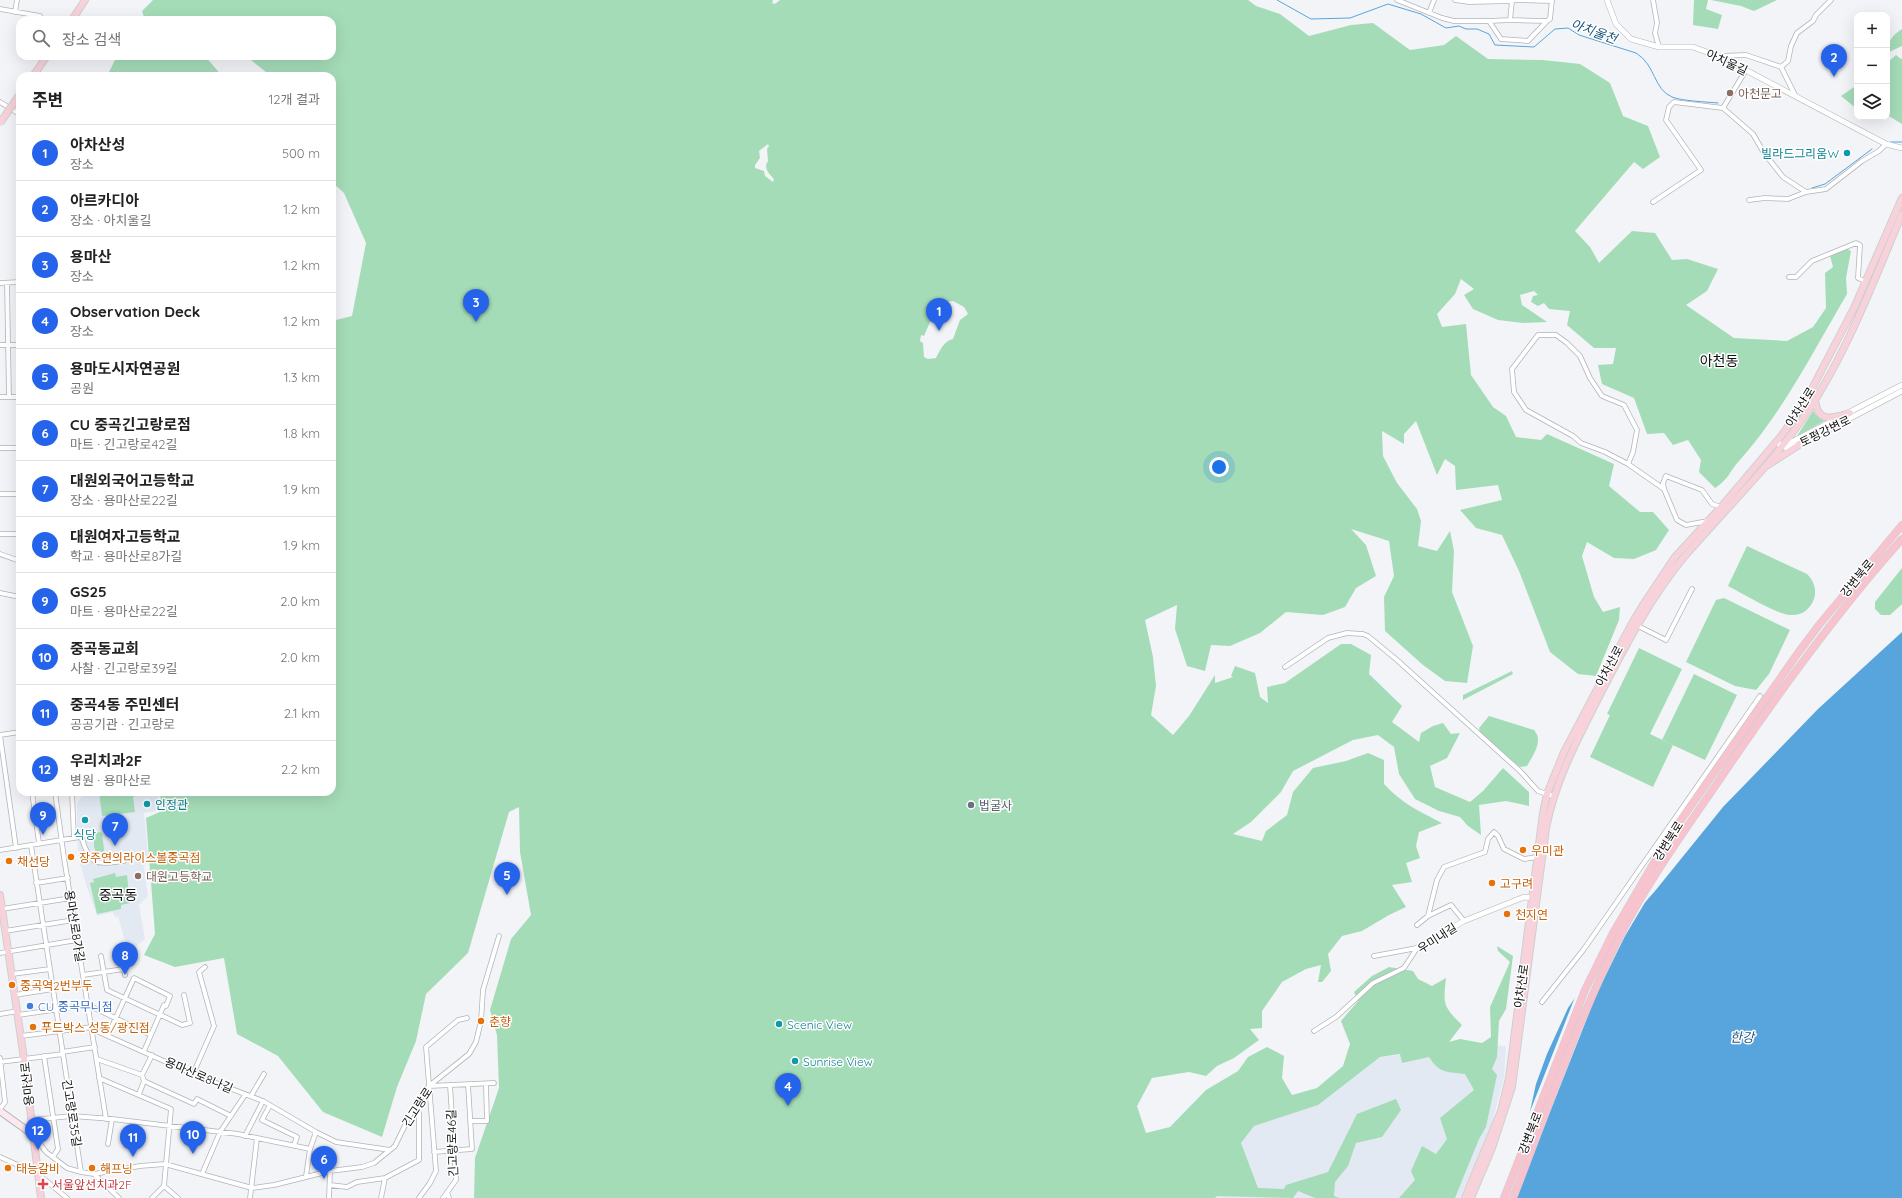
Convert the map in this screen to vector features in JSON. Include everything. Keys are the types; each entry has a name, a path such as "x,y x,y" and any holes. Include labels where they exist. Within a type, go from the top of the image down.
{"highway":[{"name":"강변북로","path":"1504,1198 1585,990 1613,933 1669,837 1763,697 1819,625 1902,525"},
{"name":"강변북로","path":"1513,1198 1592,996 1620,936 1665,860 1774,701 1843,609 1902,539"}],"main road":[{"path":"75,16 85,0"},
{"path":"36,72 44,60"},
{"path":"0,123 16,100"},
{"name":"아차산로","path":"1562,766 1575,744 1636,625 1663,584 1762,469 1805,402 1854,308 1902,198"},
{"name":"아차산로","path":"1471,1198 1507,1107 1514,1076 1521,1024 1537,857 1547,806 1550,795 1588,705 1631,625 1675,557 1778,444 1800,423 1815,400 1841,353 1902,214"},
{"path":"1815,400 1816,410 1820,415 1826,418 1850,413"},
{"path":"1762,469 1799,445"},
{"name":"아차산로","path":"1465,1198 1501,1111 1509,1078 1547,806"},
{"name":"용마산로","path":"0,895 18,1013 41,1198"},
{"name":"긴고랑로","path":"0,1110 32,1134"}],"street":[{"path":"15,12 17,0"},
{"path":"1397,0 1454,21 1548,21"},
{"path":"1429,13 1434,0"},
{"path":"1455,0 1469,2 1512,0 1552,1 1550,18 1528,41 1501,39 1488,21"},
{"path":"1510,20 1512,0"},
{"name":"아치울길","path":"1607,0 1616,24 1631,40 1659,47 1693,47 1718,56 1886,144 1902,148"},
{"path":"1653,0 1657,23 1655,33 1659,47"},
{"path":"1781,67 1788,61 1791,46 1796,33 1813,21 1816,15 1831,0"},
{"path":"0,9 40,16"},
{"path":"1718,56 1746,55 1781,67 1795,95"},
{"path":"1723,108 1746,70"},
{"path":"0,102 16,112"},
{"path":"1653,202 1701,170 1668,124 1666,114 1669,107 1674,102 1723,108 1753,134 1770,163 1783,177 1806,192"},
{"path":"1749,200 1765,198 1788,199 1806,192 1826,189 1862,161 1879,151 1886,144"},
{"path":"1790,277 1796,277 1812,262 1856,243 1860,244 1858,278 1865,281"},
{"path":"0,283 16,282"},
{"path":"7,283 9,397"},
{"path":"1628,464 1633,452 1637,430 1624,405 1602,396 1590,378 1580,356 1567,343 1556,335 1538,336 1512,369 1514,392 1526,410 1573,436 1581,443 1605,452 1628,464 1664,489"},
{"path":"0,345 16,345"},
{"name":"토평강변로","path":"1778,444 1787,445 1902,385"},
{"name":"토평강변로","path":"1778,444 1787,448 1799,445 1902,391"},
{"path":"0,397 16,397"},
{"path":"0,448 16,448"},
{"path":"1708,521 1686,525 1677,520 1664,489 1663,483 1666,476 1702,490 1712,504 1721,507"},
{"path":"0,494 16,494"},
{"path":"0,534 16,534"},
{"path":"0,554 16,560"},
{"path":"1636,625 1666,640 1692,589"},
{"path":"0,593 15,596"},
{"path":"1285,667 1328,638 1347,633 1363,634 1368,636 1397,660 1520,771 1538,791 1550,795"},
{"path":"1542,1002 1584,949 1763,697"},
{"path":"16,733 0,735 16,848"},
{"path":"33,796 39,843"},
{"name":"용마산로8가길","path":"56,796 106,1119"},
{"path":"72,796 74,838"},
{"path":"1428,916 1437,880 1444,867 1485,852 1488,839 1494,832 1498,836 1504,849 1524,858 1537,857"},
{"path":"0,850 39,843 82,838 88,855 93,860 106,862 124,861"},
{"name":"긴고랑로35길","path":"31,845 81,1172"},
{"name":"용마산로8가길","path":"36,883 68,878"},
{"path":"2,909 71,898"},
{"name":"우미내길","path":"1314,1031 1336,1017 1372,983 1404,968 1417,948 1464,920 1524,898 1534,898"},
{"path":"1417,925 1428,916 1451,905 1464,920"},
{"path":"5,931 74,920"},
{"name":"긴고랑로","path":"32,1134 46,1152 67,1168 81,1172 94,1174 140,1166 165,1164 252,1188 274,1185 330,1171 362,1167 374,1163 395,1146 414,1108 429,1086 469,1054 476,1042 481,1021 483,990 499,936"},
{"path":"0,953 78,940"},
{"path":"1374,956 1417,948"},
{"path":"101,956 107,990 182,1025 190,1023 184,995"},
{"path":"193,1074 214,1026 199,972 205,967"},
{"name":"용마산로8가길","path":"83,975 124,968 125,975"},
{"path":"12,974 50,969"},
{"path":"108,1035 134,978 170,996 144,1051"},
{"path":"15,994 53,989"},
{"path":"0,1014 56,1010 88,1005 151,1036"},
{"path":"419,1198 430,1183 436,1171 426,1047 458,1020 467,1018"},
{"path":"21,1036 92,1028"},
{"name":"용마산로8나길","path":"92,1028 193,1074 263,1101 336,1142 390,1150"},
{"path":"0,1110 5,1102 0,1061 24,1059 95,1048"},
{"name":"용마산로8나길","path":"142,1075 152,1055"},
{"path":"44,1056 58,1149 53,1157"},
{"path":"97,1059 142,1075 144,1081 139,1094"},
{"path":"251,1096 264,1074"},
{"path":"100,1078 171,1109 164,1186 152,1198"},
{"path":"144,1081 194,1104 197,1099 231,1116"},
{"path":"429,1086 494,1083"},
{"path":"434,1152 472,1149 468,1084"},
{"path":"470,1121 487,1121 486,1084"},
{"name":"긴고랑로46길","path":"442,1198 456,1180 450,1085"},
{"path":"202,1174 220,1132 245,1095"},
{"path":"245,1136 263,1101"},
{"path":"270,1105 262,1120 297,1136 294,1145"},
{"path":"330,1185 347,1187 357,1182 385,1178 419,1160 419,1113 414,1108"},
{"path":"31,1120 72,1116 106,1119 112,1118 220,1132 310,1149"},
{"path":"108,1144 112,1118"},
{"path":"306,1176 310,1149 316,1132"},
{"path":"250,1198 258,1138"},
{"path":"0,1157 38,1174 67,1198"},
{"path":"329,1198 330,1171"},
{"path":"94,1174 119,1198"},
{"path":"382,1198 385,1178"},
{"path":"164,1186 178,1198"},
{"path":"447,1192 450,1198"}],"shaded area":[{"path":"82,796 159,796 161,810 144,813 148,855 144,867 148,896 139,905 145,939 131,951 127,949 118,916 115,917 113,912 97,916 79,860 77,804"},
{"path":"1486,1045 1506,1046 1504,1078 1489,1134 1460,1198 1215,1198 1238,1132 1380,1057"}],"green space":[{"path":"153,0 773,0 772,4 775,4 780,0 1248,0 1256,6 1280,14 1309,36 1351,25 1373,23 1410,50 1444,45 1456,36 1488,59 1543,60 1580,64 1610,83 1623,116 1648,126 1660,157 1643,169 1634,162 1575,231 1590,247 1599,263 1632,231 1655,233 1672,260 1687,259 1718,269 1707,291 1686,305 1734,338 1787,341 1813,327 1826,308 1825,273 1833,267 1829,252 1844,247 1851,251 1846,278 1847,294 1797,380 1770,422 1727,478 1715,488 1699,472 1701,460 1688,440 1673,445 1664,433 1647,434 1634,398 1602,384 1598,365 1613,364 1616,348 1594,348 1567,325 1570,311 1549,309 1544,303 1538,306 1531,302 1533,296 1538,295 1534,291 1520,295 1522,305 1547,322 1523,323 1498,320 1473,309 1464,295 1474,289 1461,279 1455,294 1437,314 1442,327 1466,324 1471,375 1493,407 1506,416 1516,437 1541,440 1547,434 1614,464 1609,486 1640,512 1653,512 1669,530 1656,550 1634,559 1614,558 1587,542 1582,556 1594,597 1603,612 1620,607 1619,620 1596,676 1578,674 1550,652 1519,571 1502,535 1476,528 1460,510 1502,500 1498,485 1456,490 1455,466 1445,459 1437,475 1416,421 1404,434 1404,444 1382,431 1383,456 1397,483 1417,509 1421,521 1418,546 1437,551 1450,531 1454,551 1452,592 1473,646 1467,683 1445,681 1423,665 1385,631 1384,597 1394,576 1389,541 1351,529 1366,545 1376,576 1356,588 1345,607 1323,615 1286,612 1260,633 1230,646 1211,645 1205,671 1187,666 1175,629 1177,605 1145,620 1153,657 1156,686 1151,715 1173,735 1189,716 1215,675 1215,683 1233,677 1231,676 1235,666 1255,673 1260,697 1268,703 1267,687 1285,683 1341,644 1351,644 1371,655 1369,674 1402,706 1392,722 1419,742 1421,733 1433,726 1443,723 1451,734 1460,733 1447,758 1430,766 1435,787 1470,802 1483,791 1503,768 1529,792 1529,806 1506,801 1479,805 1481,835 1468,826 1460,817 1439,811 1415,799 1399,774 1394,747 1378,735 1353,740 1293,771 1281,792 1251,822 1233,834 1262,841 1266,831 1287,815 1293,792 1313,768 1346,761 1368,753 1384,760 1384,784 1391,791 1411,806 1442,823 1419,832 1416,846 1420,858 1406,863 1412,882 1392,885 1406,907 1362,931 1342,936 1328,954 1331,971 1322,982 1318,982 1321,965 1306,969 1282,982 1262,1011 1262,1028 1250,1029 1259,1040 1234,1058 1217,1066 1206,1076 1189,1072 1152,1078 1137,1106 1146,1133 1170,1127 1206,1090 1238,1071 1248,1057 1267,1047 1284,1056 1282,1078 1292,1095 1317,1088 1343,1066 1350,1044 1341,1021 1358,1001 1354,992 1372,976 1389,967 1413,971 1418,979 1432,986 1446,978 1446,1004 1451,1013 1462,1025 1449,1042 1460,1039 1482,1043 1491,1037 1490,1007 1510,962 1498,951 1497,946 1513,956 1506,1009 1499,1021 1497,1057 1492,1069 1497,1075 1486,1127 1479,1139 1455,1198 1399,1198 1415,1180 1411,1171 1422,1146 1436,1154 1447,1139 1440,1118 1474,1090 1465,1074 1444,1071 1436,1066 1429,1057 1402,1063 1400,1054 1380,1057 1318,1105 1254,1126 1241,1143 1258,1188 1284,1189 1286,1185 1328,1172 1357,1114 1396,1099 1401,1110 1382,1137 1356,1143 1348,1166 1335,1182 1334,1196 1339,1198 1315,1198 1298,1191 1293,1198 1217,1196 1215,1198 474,1198 475,1158 499,1088 497,1035 490,1010 511,939 531,915 520,852 519,807 509,812 468,953 426,994 416,1041 397,1087 382,1137 323,1112 278,1056 237,1034 224,958 175,967 144,955 155,934 146,818 162,811 160,796 336,796 336,320 352,316 366,243 344,193 336,186 336,72 266,72 251,60 336,60 336,16 144,16 142,11","holes":["768,144 769,146 767,149 768,161 766,168 774,179 773,182 765,176 764,171 755,168 755,165 760,158 759,151","953,301 964,307 968,314 960,320 953,339 945,344 936,358 928,359 924,357 923,343 920,341 921,335 924,336 938,303"]},
{"path":"1694,0 1708,0 1706,9 1722,15 1718,29 1693,25"},
{"path":"1711,0 1777,0 1754,11 1741,6"},
{"path":"1902,29 1902,46 1890,52 1890,41"},
{"path":"1896,55 1901,59 1902,58 1902,124 1890,117 1890,60"},
{"path":"115,60 208,60 219,72 109,72"},
{"path":"1854,87 1854,107 1841,96"},
{"path":"1813,411 1816,415 1826,420 1797,436"},
{"path":"1747,546 1807,574 1813,583 1815,592 1812,603 1805,612 1794,615 1784,614 1728,586"},
{"path":"1902,568 1902,604 1890,615 1881,615 1875,609 1875,602"},
{"path":"1724,598 1790,630 1769,674 1756,690 1735,686 1686,662 1716,600"},
{"path":"1639,648 1682,669 1650,734 1673,745 1653,787 1590,757 1610,715 1607,714"},
{"path":"1512,671 1513,674 1463,700 1463,695"},
{"path":"1694,674 1737,695 1705,760 1662,740"},
{"path":"1489,716 1534,730 1537,734 1538,743 1527,766 1520,767 1480,733 1479,728"},
{"path":"100,796 136,796 133,797 135,812 102,816"},
{"path":"99,832 102,833 105,857 103,860 97,857 94,846 94,834"},
{"path":"115,873 116,877 127,875 130,903 121,905 121,909 97,914 90,883 94,882 93,879"}],"water":[{"name":"한강","path":"1902,632 1902,1198 1498,1198 1527,1125 1536,1084 1547,1054 1568,1008 1624,926 1655,891 1723,807 1818,709"}],"pier":[{"path":"1650,894 1625,936 1597,993 1516,1198 1496,1198 1577,992 1622,925"}],"waterway":[{"name":"아치울천","path":"1277,0 1311,19 1350,18 1388,4 1421,14 1446,28 1459,26 1466,29 1477,29 1489,34 1495,45 1534,47 1555,29 1568,28 1579,35 1636,53 1643,58 1661,88 1672,97 1718,103"},
{"name":"아치울천","path":"1891,142 1902,142"},
{"name":"아치울천","path":"1812,188 1825,184 1872,149"}],"place":[{"name":"아르카디아","path":"1834,77"},
{"name":"아천문고","path":"1730,93"},
{"name":"빌라드그리움W","path":"1847,153"},
{"name":"용마산","path":"476,322"},
{"name":"아차산성","path":"939,331"},
{"name":"인정관","path":"147,804"},
{"name":"법굴사","path":"971,805"},
{"name":"식당","path":"85,820"},
{"name":"GS25","path":"43,835"},
{"name":"대원외국어고등학교","path":"115,846"},
{"name":"우미관","path":"1523,850"},
{"name":"장주연의라이스볼중곡점","path":"71,857"},
{"name":"채선당","path":"9,861"},
{"name":"대원고등학교","path":"138,876"},
{"name":"고구려","path":"1492,883"},
{"name":"용마도시자연공원","path":"507,895"},
{"name":"천지연","path":"1507,914"},
{"name":"대원여자고등학교","path":"125,975"},
{"name":"중곡역2번부두","path":"12,985"},
{"name":"CU 중곡무니점","path":"30,1006"},
{"name":"춘향","path":"481,1021"},
{"name":"Scenic View","path":"779,1024"},
{"name":"푸드박스 성동/광진점","path":"33,1027"},
{"name":"Sunrise View","path":"795,1061"},
{"name":"Observation Deck","path":"788,1106"},
{"name":"우리치과2F","path":"38,1150"},
{"name":"중곡동교회","path":"193,1154"},
{"name":"중곡4동 주민센터","path":"133,1157"},
{"name":"태능갈비","path":"8,1168"},
{"name":"해프닝","path":"92,1168"},
{"name":"CU 중곡긴고랑로점","path":"324,1179"},
{"name":"서울앞선치과2F","path":"43,1184"}],"district":[{"name":"아천동","path":"1719,361"},
{"name":"중곡동","path":"118,895"}]}
